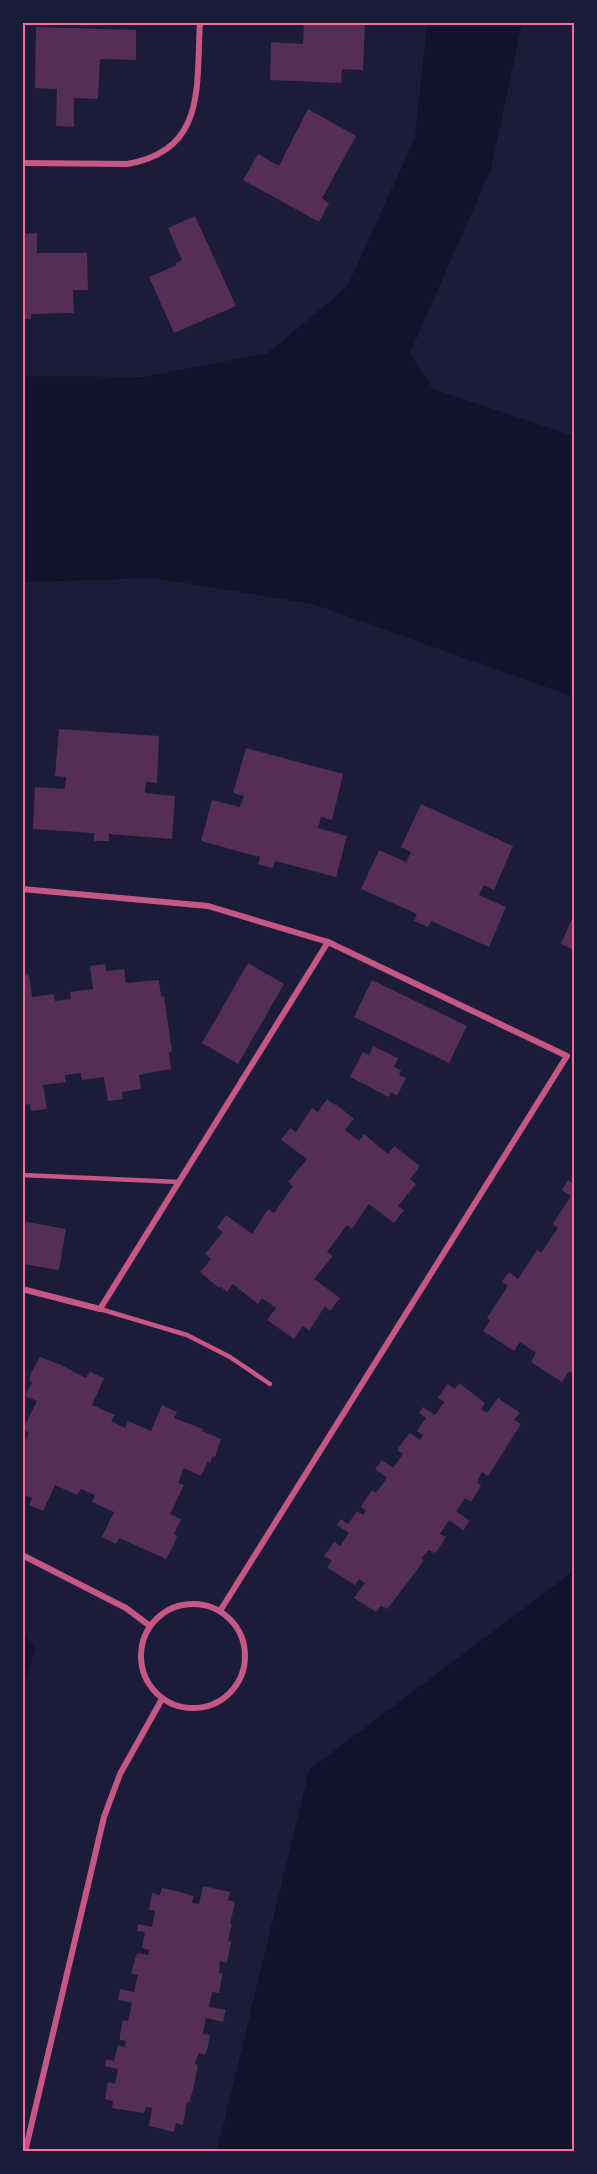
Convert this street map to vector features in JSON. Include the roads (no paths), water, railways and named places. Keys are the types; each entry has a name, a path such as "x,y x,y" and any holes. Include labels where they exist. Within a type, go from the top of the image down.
{"street":[{"path":"22,163 127,164 142,161 170,148 188,124 193,110 200,22"},
{"path":"22,889 208,906 328,942 567,1056 220,1611"},
{"path":"22,1289 100,1309 328,942"},
{"path":"22,1555 126,1608 150,1626"},
{"path":"183,1604 200,1604 220,1611 230,1619 240,1634 245,1651 244,1669 237,1685 225,1699 209,1707 191,1709 162,1699 148,1684 141,1668 140,1651 150,1626 167,1610 183,1604"},
{"path":"25,2151 104,1817 120,1774 162,1699"}],"lane":[{"path":"22,1174 179,1182"},
{"path":"100,1309 187,1335 230,1357 270,1384"}]}
